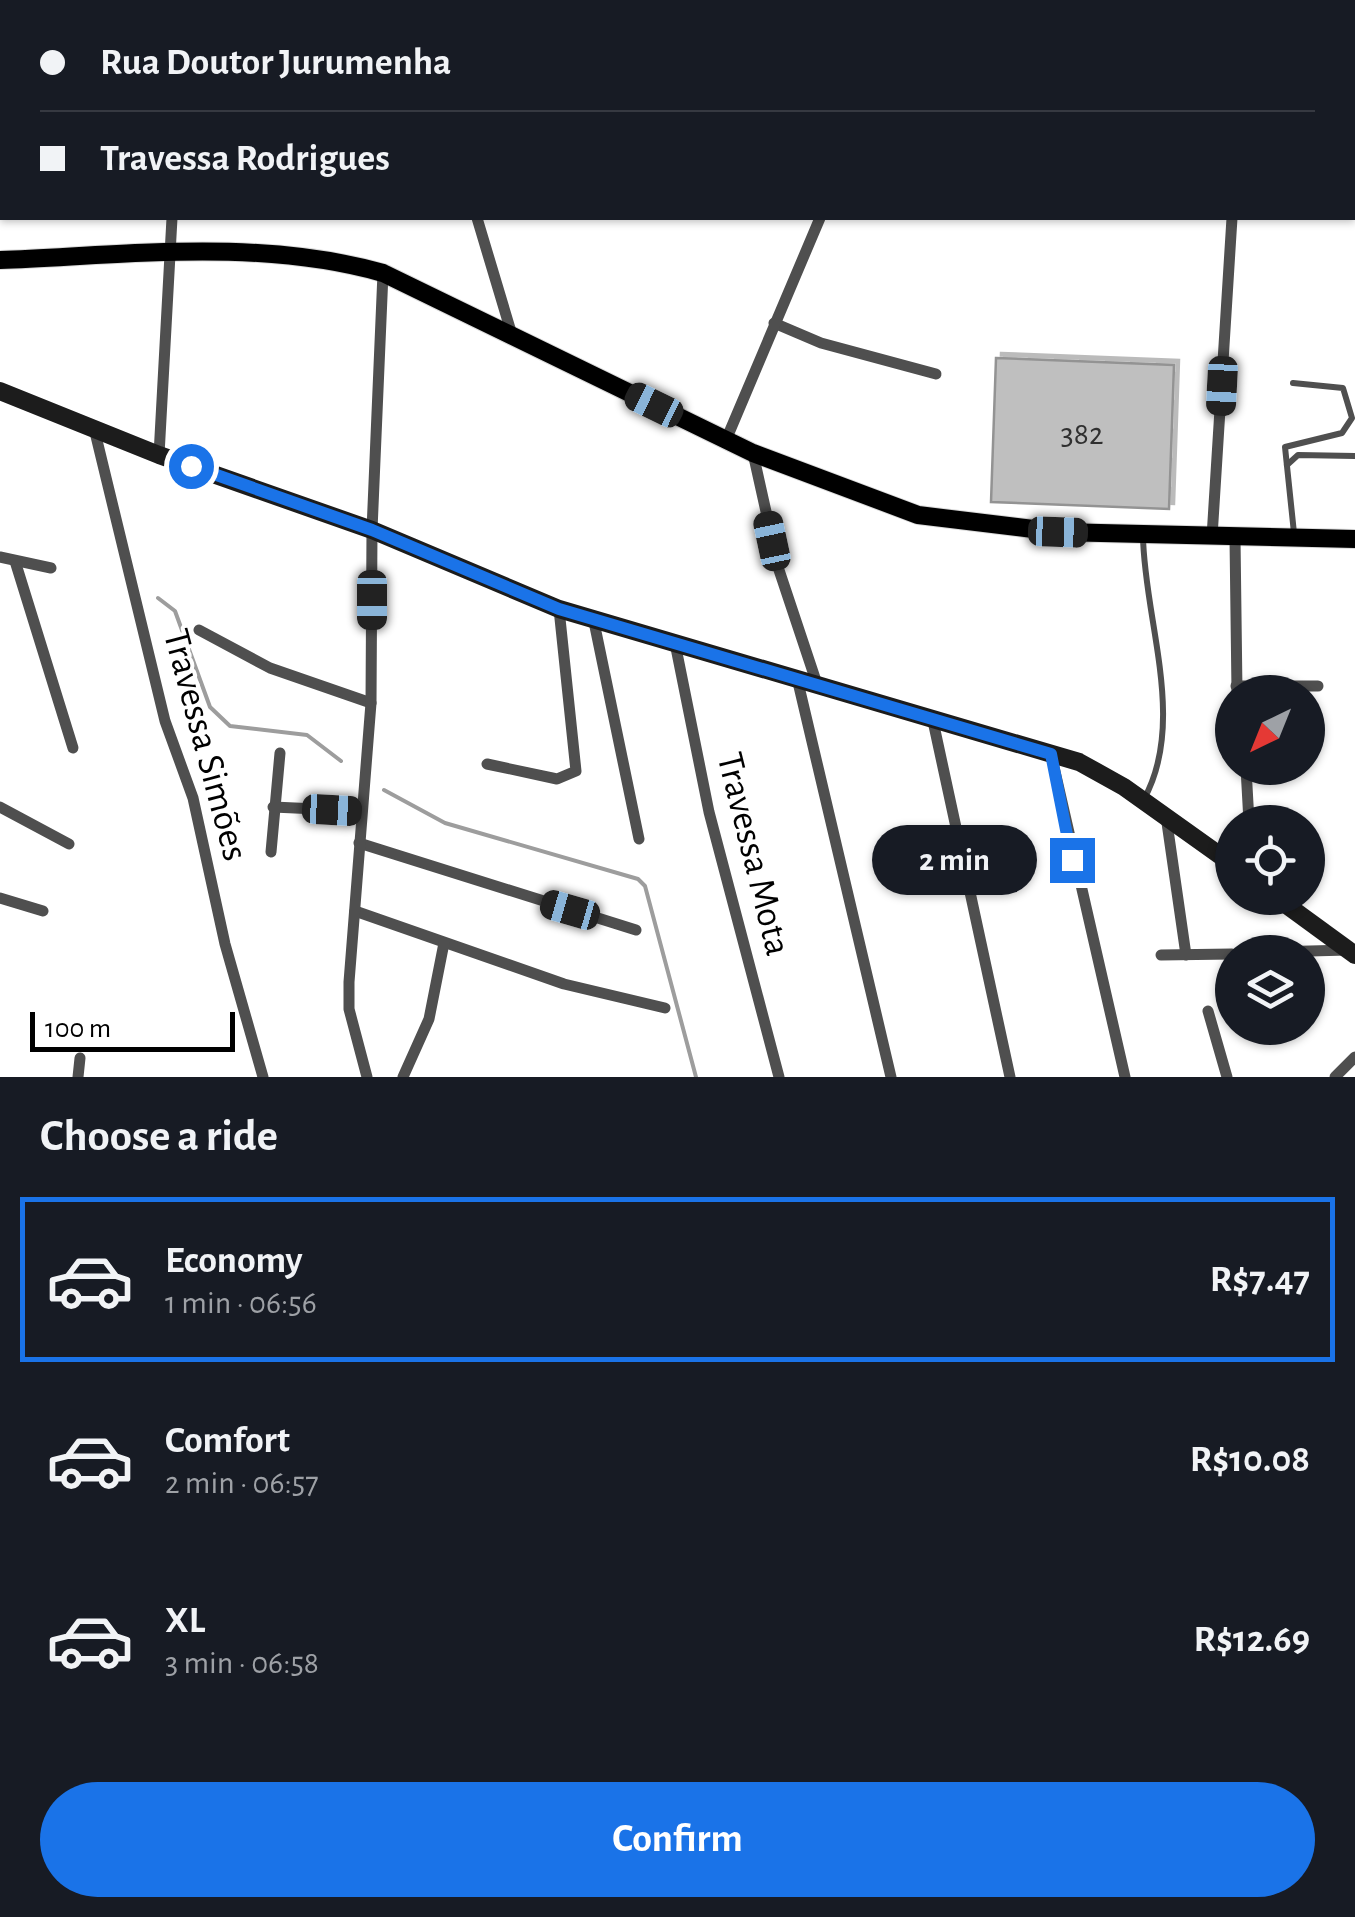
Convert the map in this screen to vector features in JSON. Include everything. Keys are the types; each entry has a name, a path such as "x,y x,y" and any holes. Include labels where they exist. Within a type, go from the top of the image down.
{"main road":[{"path":"0,260 170,253 302,257 384,273 753,453 918,515 1024,530 1355,539"},
{"path":"0,391 159,455 372,530 559,609 1078,762 1144,800 1215,852"},
{"path":"1300,915 1352,953"}],"street":[{"path":"159,455 172,220"},
{"path":"479,220 512,334"},
{"path":"726,440 819,220"},
{"path":"1212,537 1232,220"},
{"path":"367,1077 349,1009 360,812 371,703 372,530 384,273"},
{"path":"774,324 821,343 936,374"},
{"name":"Travessa Simões","path":"94,428 165,721 193,798 225,944 263,1077"},
{"path":"753,453 779,570 817,684"},
{"path":"1235,538 1237,675"},
{"path":"0,557 51,568"},
{"path":"15,562 73,748"},
{"path":"487,764 556,779 568,778 576,771 559,609"},
{"path":"593,618 639,839"},
{"path":"198,630 270,668 371,703"},
{"name":"Travessa Mota","path":"675,643 709,812 779,1077"},
{"path":"797,678 891,1077"},
{"path":"933,721 1010,1077"},
{"path":"271,852 280,753"},
{"path":"1051,754 1125,1077"},
{"path":"0,807 69,844"},
{"path":"273,807 360,812"},
{"path":"1166,816 1186,955"},
{"path":"359,842 636,930"},
{"path":"0,898 43,911"},
{"path":"356,912 564,984 666,1008"},
{"path":"402,1077 429,1019 444,943"},
{"path":"1325,953 1352,953"},
{"path":"1161,954 1215,954"},
{"path":"1208,1011 1227,1077"},
{"path":"1335,1077 1355,1057"},
{"path":"78,1077 80,1058"}],"lane":[{"path":"1293,383 1342,388 1352,418 1342,433 1285,447 1294,539"},
{"path":"1286,466 1298,455 1355,456"},
{"path":"1143,536 1162,728 1156,772 1144,800"}],"building":[{"path":"996,358 1174,365 1169,509 991,502"}],"waterway":[{"path":"158,598 175,611 210,707 230,726 307,735 341,761"},
{"path":"384,790 445,823 638,879 645,886 696,1077"}],"route":[{"path":"191,466 372,530 559,609 1051,754 1072,860"}]}
